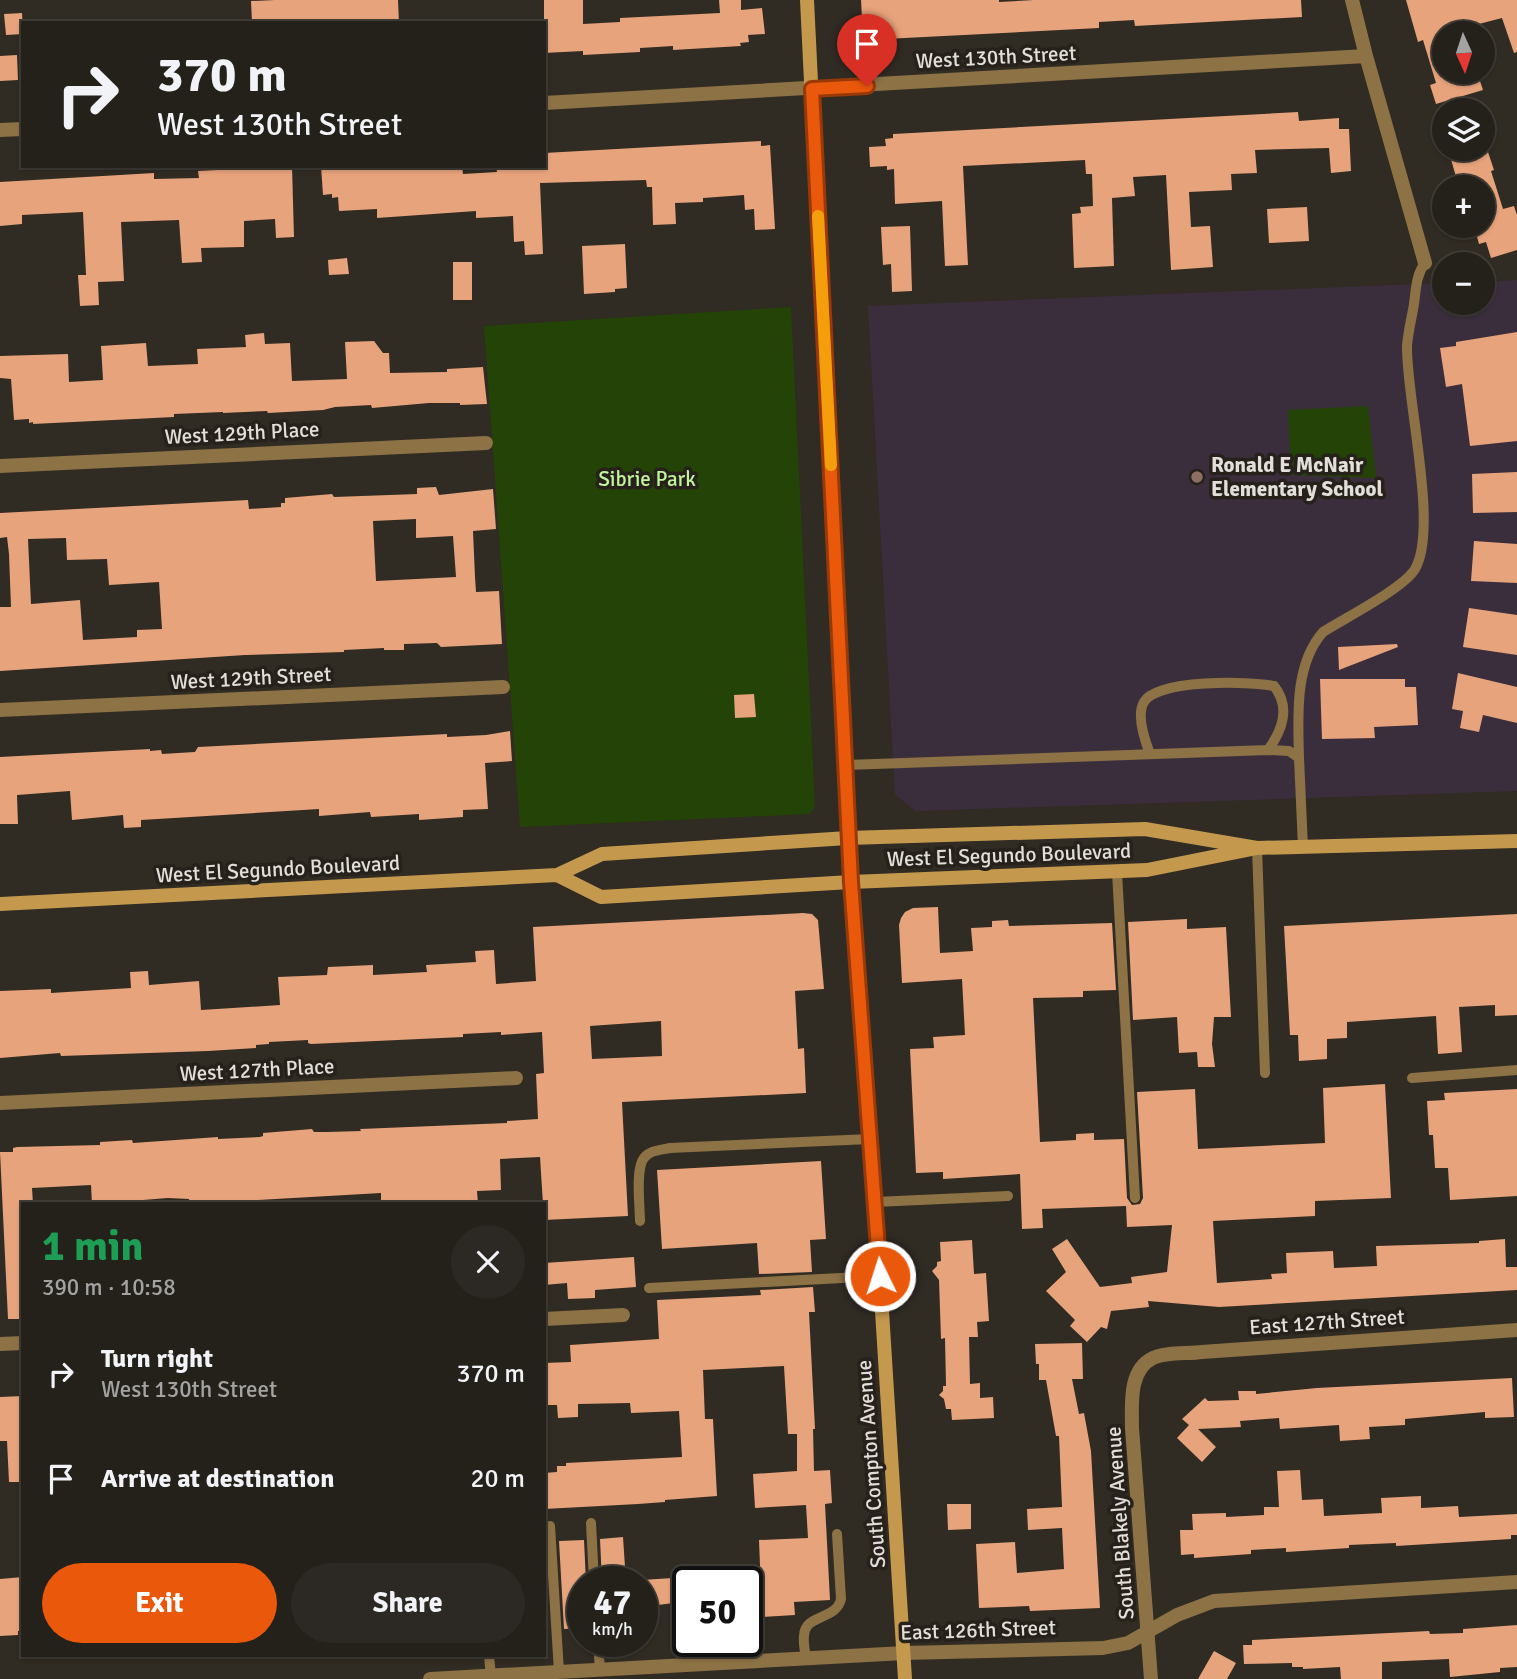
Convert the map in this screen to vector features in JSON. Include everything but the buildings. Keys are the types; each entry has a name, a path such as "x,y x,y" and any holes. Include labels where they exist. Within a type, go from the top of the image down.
{"main road":[{"name":"South Compton Avenue","path":"807,0 851,882 875,1202 905,1679"},
{"name":"West El Segundo Boulevard","path":"0,904 557,875 602,854 849,838 1145,829 1257,848"},
{"name":"West El Segundo Boulevard","path":"557,875 601,897 851,882 1147,870 1257,848 1517,841"}],"street":[{"path":"1352,0 1425,263"},
{"name":"West 130th Street","path":"546,103 1366,56"},
{"path":"0,131 21,129"},
{"name":"West 129th Place","path":"0,466 485,443"},
{"name":"West 129th Street","path":"0,710 503,687"},
{"name":"West 127th Place","path":"0,1103 516,1078"},
{"path":"546,1319 623,1315"},
{"name":"East 127th Street","path":"1143,1365 1155,1357 1202,1352 1517,1330"},
{"path":"0,1344 21,1343"},
{"name":"South Blakely Avenue","path":"1143,1365 1136,1378 1132,1396 1132,1428 1151,1679"},
{"name":"East 126th Street","path":"430,1679 904,1653 1103,1647 1128,1643 1177,1615 1214,1601 1517,1582"}],"lane":[{"path":"1303,847 1299,706 1307,656 1323,632 1400,585 1414,570 1422,554 1424,528 1407,346 1417,281 1425,263"},
{"path":"1150,754 1142,720 1142,703 1151,693 1169,687 1261,683 1274,686 1280,693 1284,716 1278,736 1268,750"},
{"path":"846,765 1268,750 1289,751 1299,758"},
{"path":"1257,848 1265,1073"},
{"path":"1117,872 1135,1198"},
{"path":"1412,1078 1517,1070"},
{"path":"640,1221 639,1169 644,1158 655,1151 670,1148 870,1139"},
{"path":"875,1202 1008,1196"},
{"path":"649,1288 880,1276"},
{"path":"591,1523 593,1566"},
{"path":"550,1526 559,1672"},
{"path":"806,1658 803,1634 806,1626 833,1613 841,1600 837,1534"},
{"path":"489,1657 491,1676"},
{"path":"599,1657 600,1670"}],"shaded area":[{"name":"Ronald E McNair Elementary School","path":"1517,280 1517,791 916,811 895,795 868,306 1432,283 1432,315 1495,315 1495,281"}],"green space":[{"name":"Sibrie Park","path":"791,307 815,806 810,814 520,827 484,326"},
{"path":"1368,406 1376,478 1291,475 1288,410"}],"slow traffic":[{"path":"818,216 831,465"}],"place":[{"name":"Ronald E McNair Elementary School","path":"1197,477"}],"route":[{"path":"867,86 812,89 851,882 880,1276"}]}
